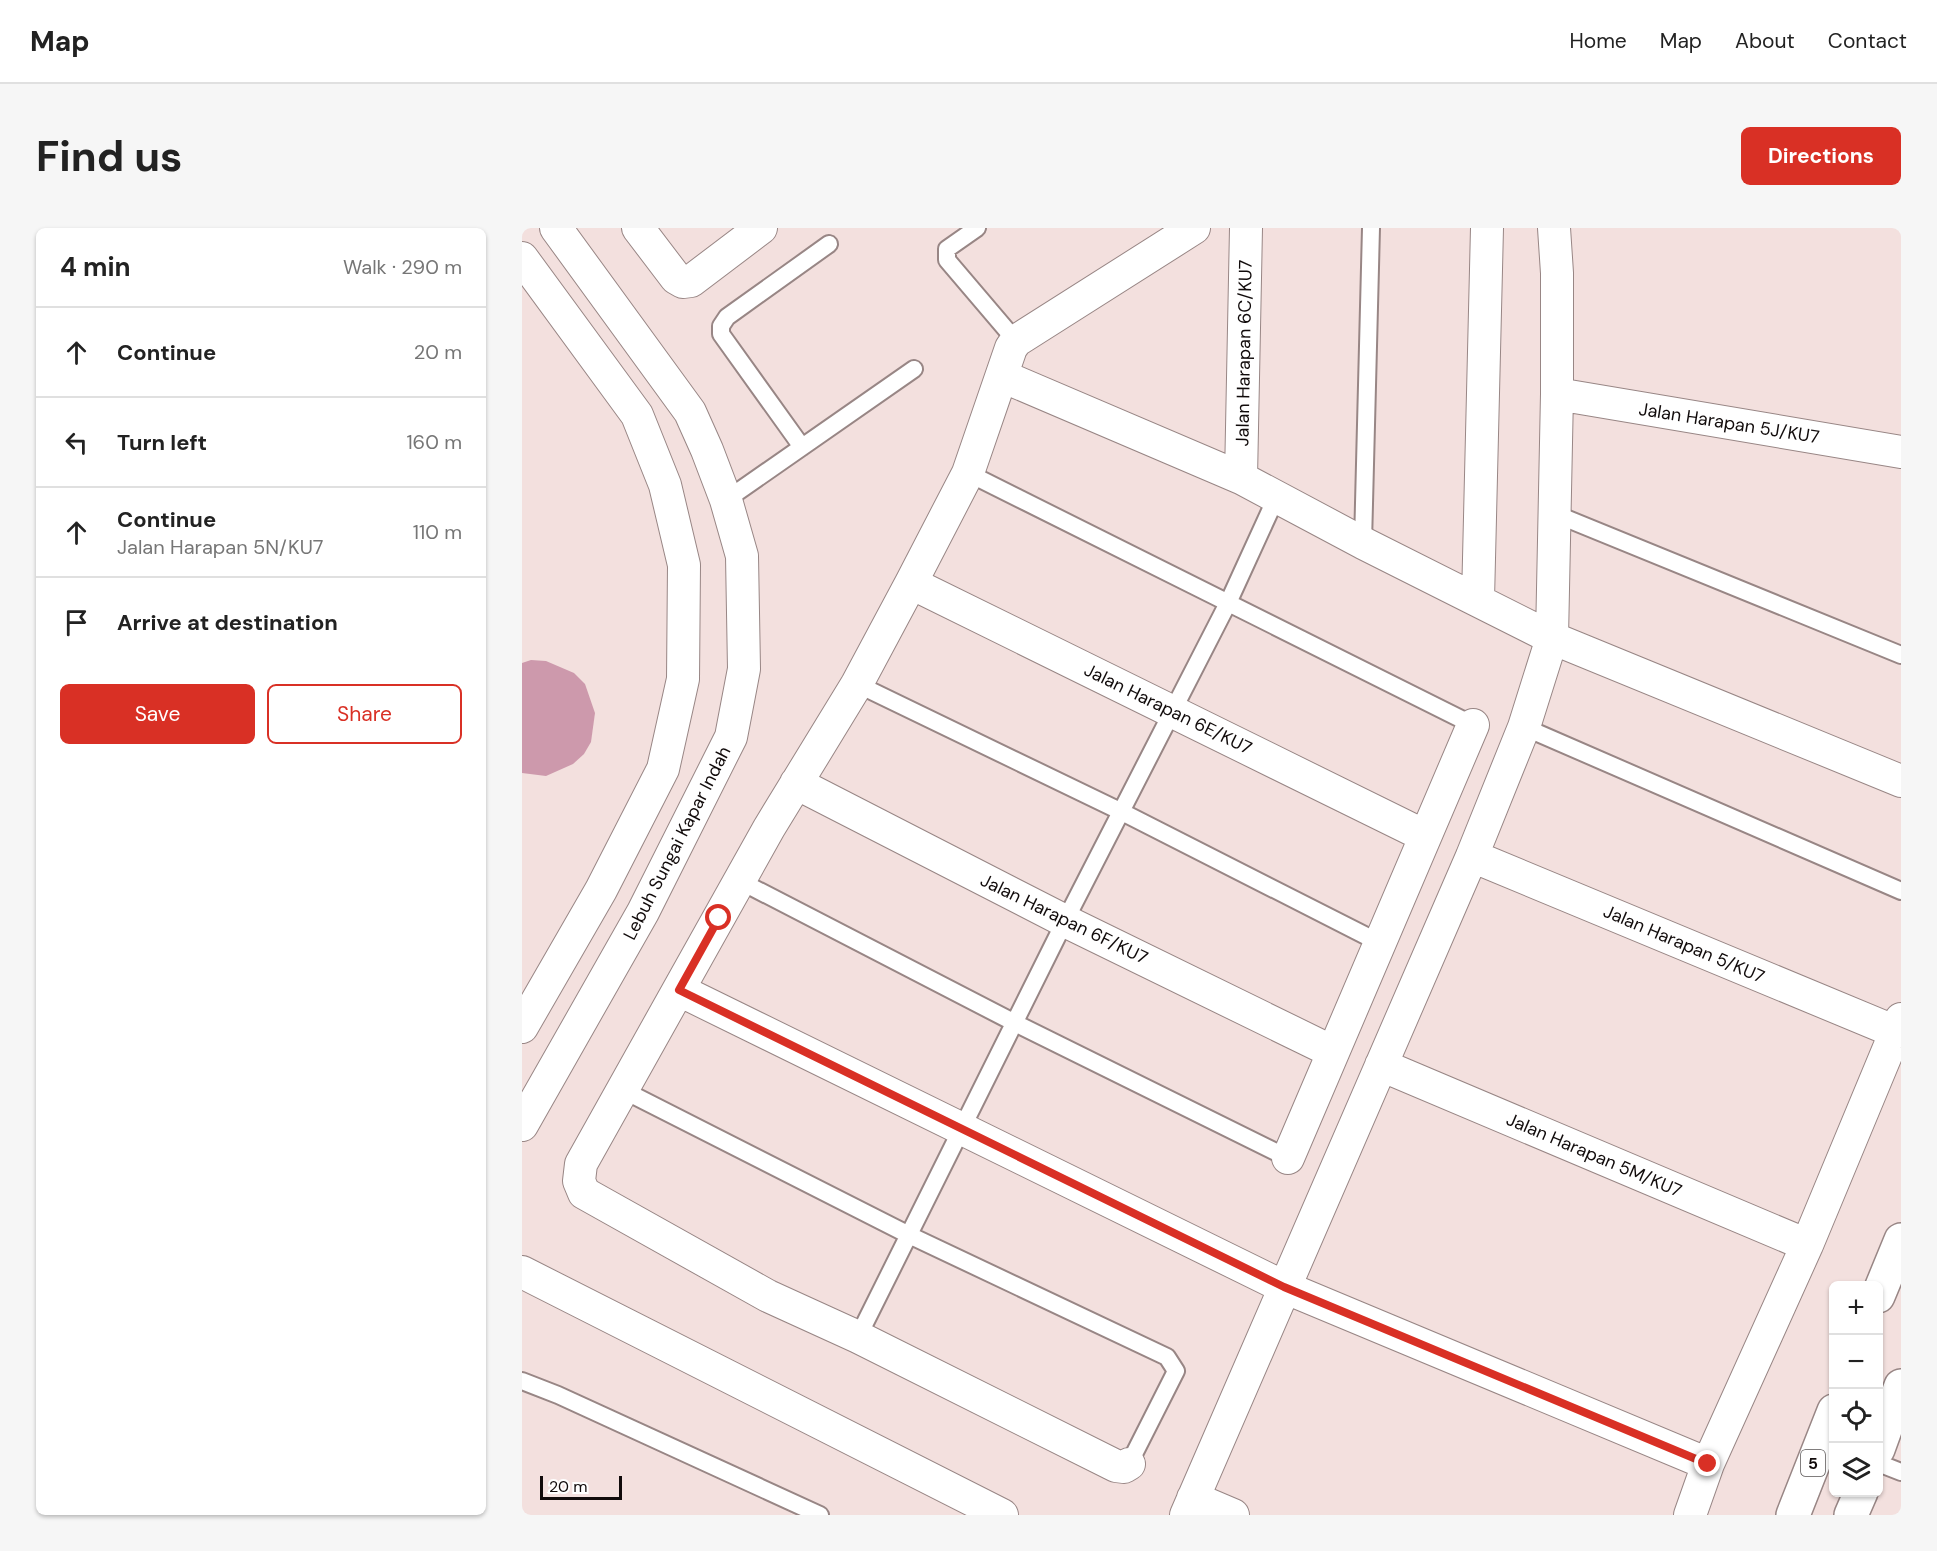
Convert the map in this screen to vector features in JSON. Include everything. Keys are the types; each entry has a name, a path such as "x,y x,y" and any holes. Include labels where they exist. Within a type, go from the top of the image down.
{"highway":[{"path":"1883,1284 1901,1240"},
{"path":"1880,1443 1901,1386"},
{"name":"5","path":"1793,1515 1829,1421"},
{"path":"1851,1515 1859,1497"}],"street":[{"name":"Lebuh Sungai Kapar Indah","path":"522,1125 643,912 731,738 744,669 742,556 726,500 690,412 556,228"},
{"path":"638,228 676,278 683,282 691,281 761,228"},
{"path":"1130,1464 1116,1467 858,1337 768,1296 584,1193 579,1181 581,1164 796,783 857,684 968,473 1002,376 1007,354 1016,341 1194,228"},
{"name":"Jalan Harapan 6C/KU7","path":"1241,478 1246,228"},
{"path":"1478,600 1487,228"},
{"path":"1233,1515 1189,1506 1472,856 1524,727 1552,638 1557,394 1557,273 1554,228"},
{"path":"522,258 637,415 665,485 684,565 683,679 663,769 602,890 522,1027"},
{"path":"1002,376 1241,478 1363,543 1552,638 1901,781"},
{"name":"Jalan Harapan 5J/KU7","path":"1557,394 1901,452"},
{"name":"Jalan Harapan 6E/KU7","path":"911,583 1425,836"},
{"path":"1288,1158 1473,725"},
{"name":"Jalan Harapan 6F/KU7","path":"796,783 1065,921 1333,1052"},
{"name":"Jalan Harapan 5/KU7","path":"1472,856 1899,1025"},
{"path":"679,990 1284,1287 1708,1464"},
{"path":"1690,1515 1708,1464 1807,1245 1899,1025"},
{"name":"Jalan Harapan 5M/KU7","path":"1381,1065 1807,1245"},
{"path":"522,1272 1002,1515"}],"lane":[{"path":"977,228 947,249 947,260 1016,341"},
{"path":"1363,543 1371,228"},
{"path":"802,447 721,334 721,326 727,317 829,244"},
{"path":"726,500 914,369"},
{"path":"968,473 1473,725"},
{"path":"858,1337 1065,921 1228,603 1276,498"},
{"path":"1553,513 1901,655"},
{"path":"857,684 1122,812 1380,943"},
{"path":"1524,727 1901,891"},
{"path":"740,881 1015,1023 1288,1158"},
{"path":"623,1090 909,1235 1167,1357 1176,1371 1130,1464"},
{"path":"522,1381 558,1395 820,1515"},
{"path":"1883,1465 1901,1472"}],"building":[{"path":"531,660 546,661 574,673 585,684 595,713 591,742 584,754 573,764 546,776 522,773 522,663"}],"route":[{"path":"719,918 679,990 1284,1287 1708,1464"}]}
